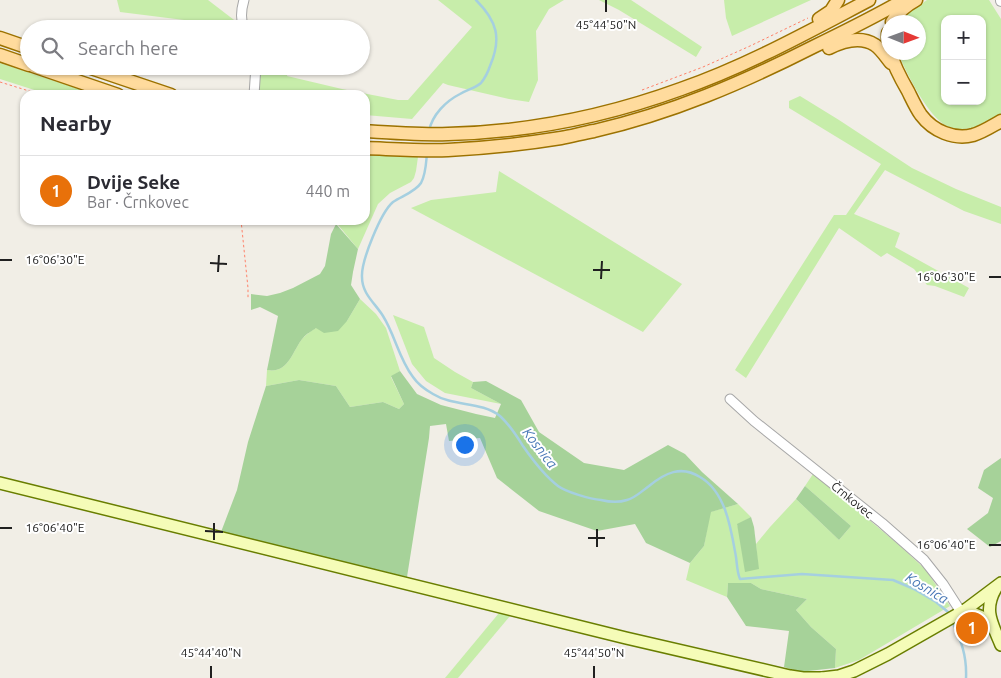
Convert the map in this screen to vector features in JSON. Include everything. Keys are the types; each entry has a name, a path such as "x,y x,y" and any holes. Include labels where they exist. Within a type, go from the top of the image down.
{"main road":[{"path":"792,40 802,30 831,11 838,0"},
{"path":"370,131 448,134 497,131 555,124 633,104 682,89 721,74 869,0"},
{"path":"370,148 447,150 495,146 562,138 620,125 681,106 766,71 904,0"},
{"path":"897,15 916,0"},
{"path":"0,38 20,45"},
{"path":"795,56 818,53 842,42 861,40 875,45 897,71"},
{"path":"0,55 20,62"},
{"path":"893,60 920,114 926,121 942,132 958,136 971,136 1001,121"},
{"path":"59,75 103,90"},
{"path":"112,75 156,90"},
{"path":"0,483 626,638 803,678 839,676 888,654 960,613 999,585"},
{"path":"999,585 992,594 989,616 1001,645"},
{"path":"960,613 980,616 992,625"}],"street":[{"path":"241,20 244,0"},
{"path":"254,90 255,75"},
{"name":"Črnkovec","path":"730,399 761,427 882,523 924,560 943,584 960,613"}],"path":[{"path":"637,93 655,84 703,67 810,17"},
{"path":"0,82 26,90"},
{"path":"242,225 248,298"}],"green space":[{"path":"117,0 208,0 234,20 184,20 120,12"},
{"path":"438,0 564,0 549,9 536,31 538,80 529,102 443,83 412,119 370,115 370,94 408,100 472,27"},
{"path":"599,0 631,0 702,47 696,57 619,10"},
{"path":"724,0 811,0 732,36 726,18"},
{"path":"927,0 989,0 1001,19 1001,114 989,122 968,129 947,126 925,104 901,60 926,60 926,15 905,15"},
{"path":"0,63 20,70 20,75 36,75 82,90 34,90 0,79"},
{"path":"259,75 287,75 347,90 258,90"},
{"path":"800,96 912,168 956,189 1001,207 1001,224 964,211 885,170 854,214 900,233 895,247 969,288 964,297 935,286 927,285 914,269 887,253 881,257 839,228 746,378 735,370 834,215 846,215 881,164 789,108 789,101"},
{"path":"370,155 418,157 416,171 411,182 390,193 378,204 370,222"},
{"path":"499,171 682,284 643,332 411,208 431,200 496,192"},
{"path":"337,225 358,249 351,285 360,299 347,321 338,331 324,333 316,328 303,338 285,365 280,369 267,370 278,316 260,307 251,310 251,294 267,296 280,293 320,274 325,266 331,234"},
{"path":"338,225 369,225 358,249"},
{"path":"360,299 376,314 386,328 400,371 391,377 404,404 399,409 383,402 350,407 336,386 299,380 266,386 267,370 280,369 285,365 303,338 314,329 347,321"},
{"path":"393,315 424,327 434,358 473,382 471,388 501,404 445,393 426,381 412,364"},
{"path":"400,371 417,394 441,405 495,418 501,404 471,388 473,382 486,381 521,400 539,432 584,463 624,470 668,445 685,454 738,504 711,512 704,546 690,563 646,543 635,524 597,531 539,511 497,478 480,438 449,441 446,424 430,426 407,577 221,532 237,490 248,442 266,386 299,380 336,386 350,407 383,402 399,409 404,404 391,376"},
{"path":"1001,458 1001,541 990,547 967,529 988,513 993,498 978,488 984,470"},
{"path":"813,474 899,545 926,570 950,606 859,660 835,668 836,649 811,627 796,610 807,599 761,589 751,583 728,583 727,597 686,580 690,563 704,546 710,512 738,504 751,517 737,525 758,569 756,544 796,499 839,540 851,526 805,486"},
{"path":"805,486 851,526 839,540 796,499"},
{"path":"751,517 759,569 745,572 737,524"},
{"path":"728,583 751,583 761,589 807,599 796,610 811,627 836,649 835,668 799,672 784,667 789,631 746,626 727,597"},
{"path":"499,613 510,616 458,678 445,678"}],"waterway":[{"name":"Kosnica","path":"429,131 436,114 445,105 455,97 481,83 494,56 496,38 493,23 489,15 476,0"},
{"name":"Kosnica","path":"427,153 425,172 421,183 412,191 393,202 383,216 368,249 362,277 364,288 383,316 408,370 419,384 441,398 493,411 510,427 530,456 548,477 558,486 578,495 620,502 633,498 661,477 673,472 693,473 700,477 716,492 726,512 740,579 802,574 893,580 914,589 936,602 948,612 949,616"},
{"name":"Kosnica","path":"952,621 963,648 966,662 966,678"}],"place":[{"name":"Dvije Seke","path":"972,628"}]}
